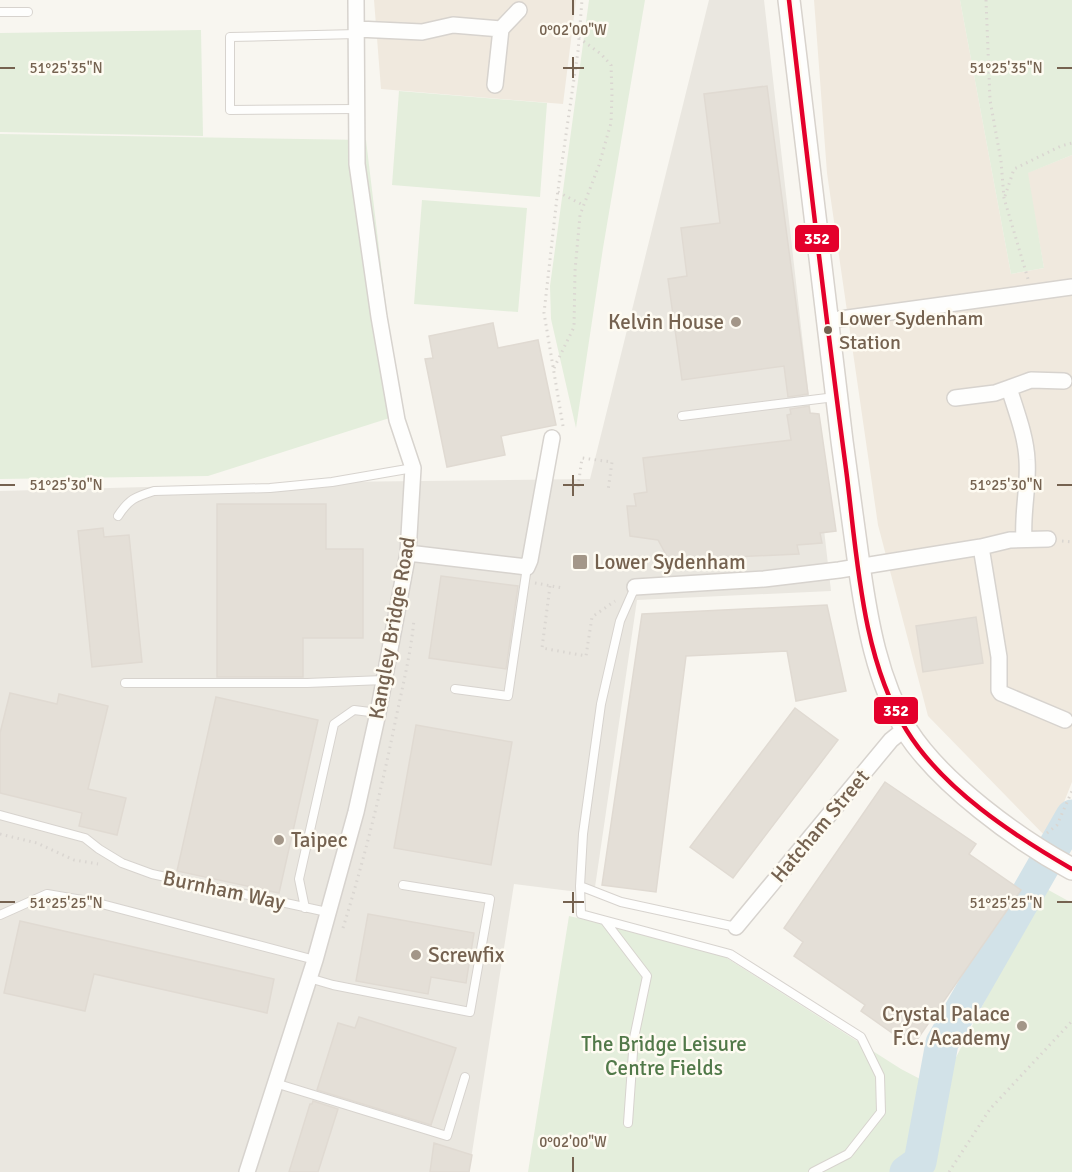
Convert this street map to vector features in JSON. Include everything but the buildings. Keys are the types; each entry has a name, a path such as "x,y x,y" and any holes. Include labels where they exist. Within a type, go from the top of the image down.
{"street":[{"name":"Kangley Bridge Road","path":"252,1170 274,1083 315,960 356,812 378,713 408,553 412,468 397,420 379,317 357,164 356,0"},
{"path":"789,0 826,321 859,567 874,649 894,705 906,729 922,751 950,780 1036,849 1067,867"},
{"path":"495,85 501,29 519,10"},
{"path":"357,31 422,32 453,25 501,29"},
{"path":"826,321 1072,287"},
{"path":"956,398 995,393 1031,381 1064,381"},
{"path":"1009,388 1028,459 1023,508 1024,539"},
{"path":"408,553 527,567 558,434"},
{"path":"635,587 764,579 859,567 1024,539 1048,539"},
{"path":"981,547 999,657 999,690 1001,693 1065,720"},
{"name":"Hatcham Street","path":"736,927 891,740 906,729"}],"lane":[{"path":"0,12 28,12"},
{"path":"356,109 230,110 230,37 357,31"},
{"path":"682,416 837,397"},
{"path":"118,516 135,496 154,491 270,488 332,482 412,468"},
{"path":"455,689 508,696 527,567"},
{"path":"635,587 620,621 601,704 583,834 581,914 730,954 861,1037 880,1076 880,1112 848,1154 813,1172"},
{"path":"125,683 307,683 384,680"},
{"path":"305,908 299,879 334,724 354,710 378,713"},
{"name":"Burnham Way","path":"0,815 85,838 122,863 152,874 327,912"},
{"path":"309,978 333,986 470,1012 490,899 403,885"},
{"path":"580,886 621,902 736,927"},
{"path":"0,915 47,894 94,903 315,960"},
{"path":"605,921 647,976 634,1038 628,1123"},
{"path":"274,1083 447,1136 465,1077"}],"path":[{"path":"558,434 554,369 544,313 582,0"},
{"path":"986,0 990,100 1001,161 1004,198 1031,292"},
{"path":"554,369 574,327 575,271 580,216 610,123 611,65 601,54 579,38"},
{"path":"1004,198 1014,169 1072,143"},
{"path":"558,192 583,205"},
{"path":"578,488 582,458 612,462 608,491"},
{"path":"540,584 563,588"},
{"path":"550,586 542,648 586,656 592,617"},
{"path":"341,933 371,827 390,747 412,642 415,611"},
{"path":"1036,849 1057,825 1072,791"},
{"path":"949,1172 990,1109 1072,1021"}],"shaded area":[{"path":"374,0 576,0 563,104 381,89"},
{"path":"709,0 764,0 831,591 637,600 594,894 514,884 469,1172 0,1172 0,491 332,482 590,479"},
{"path":"814,0 960,0 1011,274 1044,268 1027,173 1072,155 1072,782 1049,840 928,716 878,525 827,173"}],"green space":[{"path":"589,0 645,0 603,248 576,428 551,319 550,286"},
{"path":"960,0 1072,0 1072,155 1028,173 1044,268 1011,274"},
{"path":"201,30 203,136 0,132 0,33"},
{"path":"399,91 547,103 540,197 392,185"},
{"path":"0,134 366,140 399,415 208,476 0,479"},
{"path":"422,200 527,208 518,312 414,304"},
{"name":"Crystal Palace F.C. Academy","path":"1043,887 1072,903 1072,1172 921,1172 933,1147 943,1117 948,1073"},
{"name":"The Bridge Leisure Centre Fields","path":"569,916 711,948 901,1069 922,1080 912,1155 891,1172 528,1172"}],"waterway":[{"path":"906,1172 920,1162 942,1043 1072,816"}],"transit line":[{"name":"352","path":"789,0 858,570 870,638 880,671 907,731 940,772 959,791 1003,826 1072,869"}],"place":[{"name":"Kelvin House","path":"736,322"},
{"name":"Lower Sydenham Station","path":"828,330"},
{"name":"Lower Sydenham","path":"580,562"},
{"name":"Taipec","path":"279,840"},
{"name":"Screwfix","path":"416,955"},
{"name":"Crystal Palace F.C. Academy","path":"1022,1026"}]}
